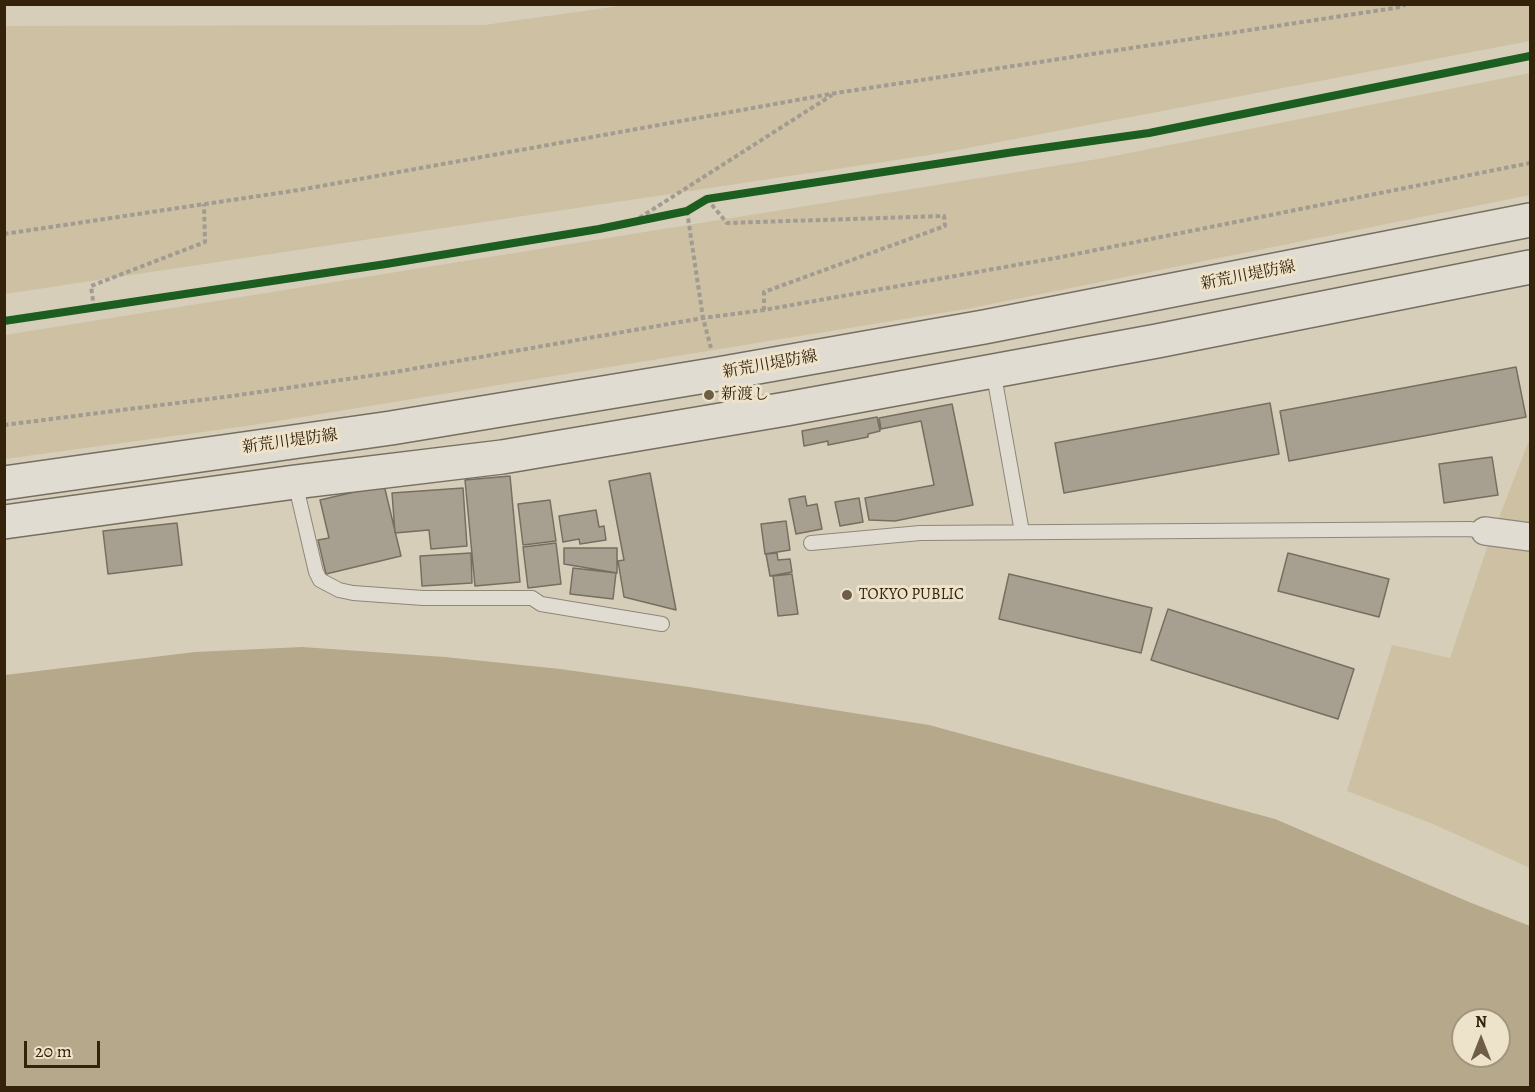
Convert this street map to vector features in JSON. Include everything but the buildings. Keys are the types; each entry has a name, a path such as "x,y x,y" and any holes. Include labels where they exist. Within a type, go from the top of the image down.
{"main road":[{"name":"新荒川堤防線","path":"4,483 391,428 718,374 984,327 1530,220"},
{"path":"4,522 295,482 502,457 786,409 1157,341 1530,267"}],"street":[{"path":"1485,531 1530,535"}],"lane":[{"path":"993,370 1022,532"},
{"path":"295,482 316,572 320,579 339,590 423,598 532,598 542,604 662,624"},
{"path":"811,543 920,533 1469,529 1485,531"}],"path":[{"path":"4,234 299,190 836,93 1401,8 1406,4"},
{"path":"633,222 836,93"},
{"path":"4,425 389,373 703,318 764,310 1060,257 1530,163"},
{"path":"676,213 687,211 707,199 719,197"},
{"path":"707,199 727,223 944,216 945,226 764,292 764,310"},
{"path":"104,307 90,309 91,286 205,242 204,204"},
{"path":"687,211 703,318 711,350"},
{"path":"622,225 655,218"}],"shaded area":[{"path":"633,4 1530,4 1530,41 936,154 5,294 5,26 484,25"},
{"path":"1530,73 1530,195 972,308 247,426 5,459 5,335 1104,158"},
{"path":"1530,438 1530,868 1433,824 1347,791 1392,645 1450,658 1487,548"},
{"path":"302,647 445,657 560,669 929,725 1275,819 1530,926 1530,1087 5,1087 5,675 195,652"}],"cycle path":[{"path":"4,321 386,264 599,229 687,211 707,199 1149,133 1530,56"}],"place":[{"name":"新渡し","path":"709,395"},
{"name":"TOKYO PUBLIC","path":"847,595"}]}
